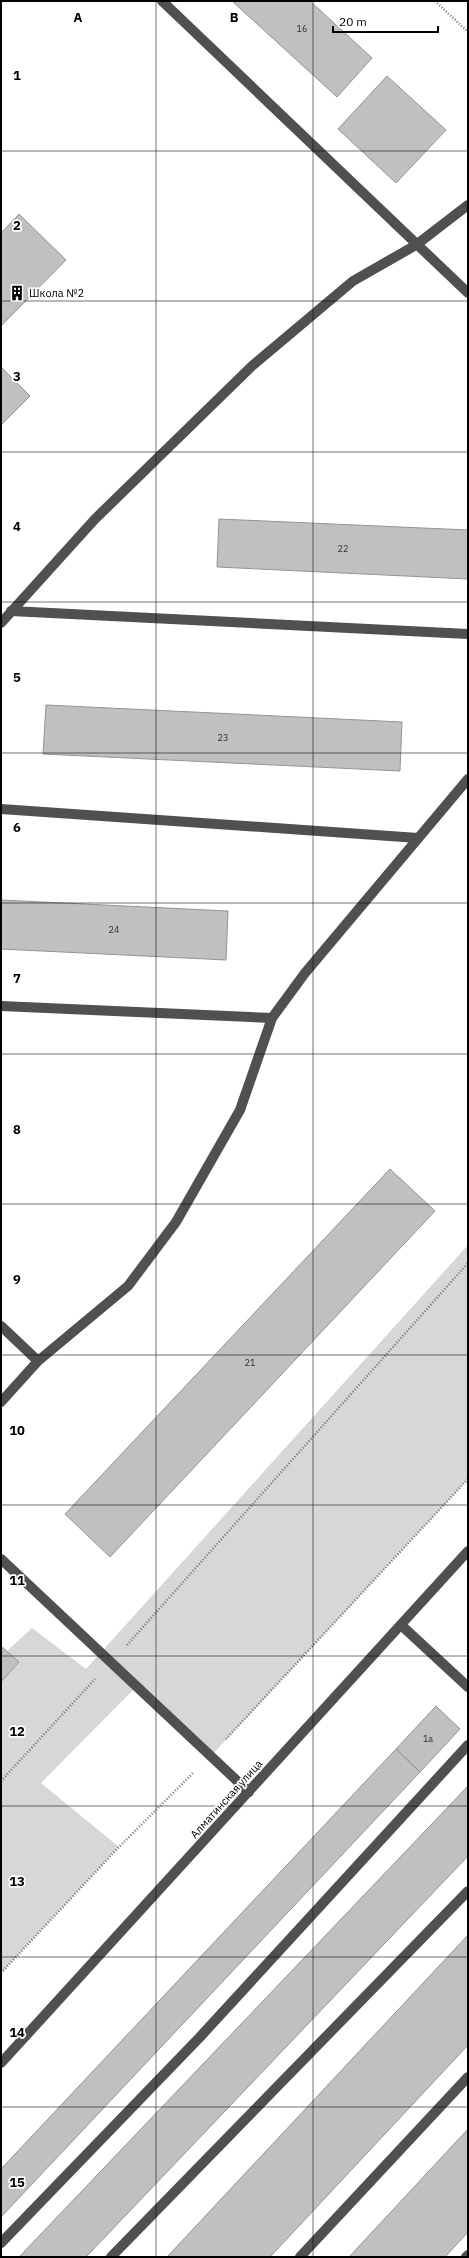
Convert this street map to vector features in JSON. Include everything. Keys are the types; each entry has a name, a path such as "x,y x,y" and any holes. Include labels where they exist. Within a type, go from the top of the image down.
{"street":[{"path":"162,1 468,293"},
{"path":"1,622 94,519 252,366 353,281 416,245 468,206"},
{"path":"11,611 468,634"},
{"path":"1,1402 38,1361 128,1286 176,1222 240,1110 272,1018 305,973 468,779"},
{"path":"1,810 418,838"},
{"path":"1,1006 272,1018"},
{"path":"1,1326 38,1361"},
{"name":"Алматинская улица","path":"1,2063 468,1551"},
{"path":"1,1560 249,1792"},
{"path":"401,1625 468,1687"},
{"path":"1,2243 206,2031 468,1745"},
{"path":"111,2257 468,1891"},
{"path":"300,2257 468,2077"}],"path":[{"path":"435,1 468,32"},
{"path":"1,1781 111,1662 468,1263"},
{"path":"1,1973 119,1847 211,1756 468,1479"}],"shaded area":[{"path":"468,1245 468,1479 211,1756 137,1686 41,1783 119,1847 1,1973 1,1682 19,1662 7,1651 32,1628 86,1669"}],"building":[{"path":"232,1 310,1 372,58 337,97"},
{"path":"387,76 446,130 396,183 338,129"},
{"name":"Школа №2","path":"19,214 66,260 1,326 1,233"},
{"path":"1,367 30,396 1,425"},
{"path":"219,519 468,530 468,579 217,567"},
{"path":"46,705 402,722 400,771 43,754"},
{"path":"1,900 228,911 226,960 1,949"},
{"path":"390,1169 435,1211 110,1557 65,1514"},
{"path":"1,1646 19,1662 1,1682"},
{"path":"436,1706 460,1729 420,1772 396,1749"},
{"path":"396,1749 420,1772 1,2217 1,2169"},
{"path":"468,1786 468,1856 86,2257 19,2257"},
{"path":"468,1935 468,2045 270,2257 167,2257"},
{"path":"468,2129 468,2232 445,2257 349,2257"}],"place":[{"name":"Школа №2","path":"17,293"}]}
